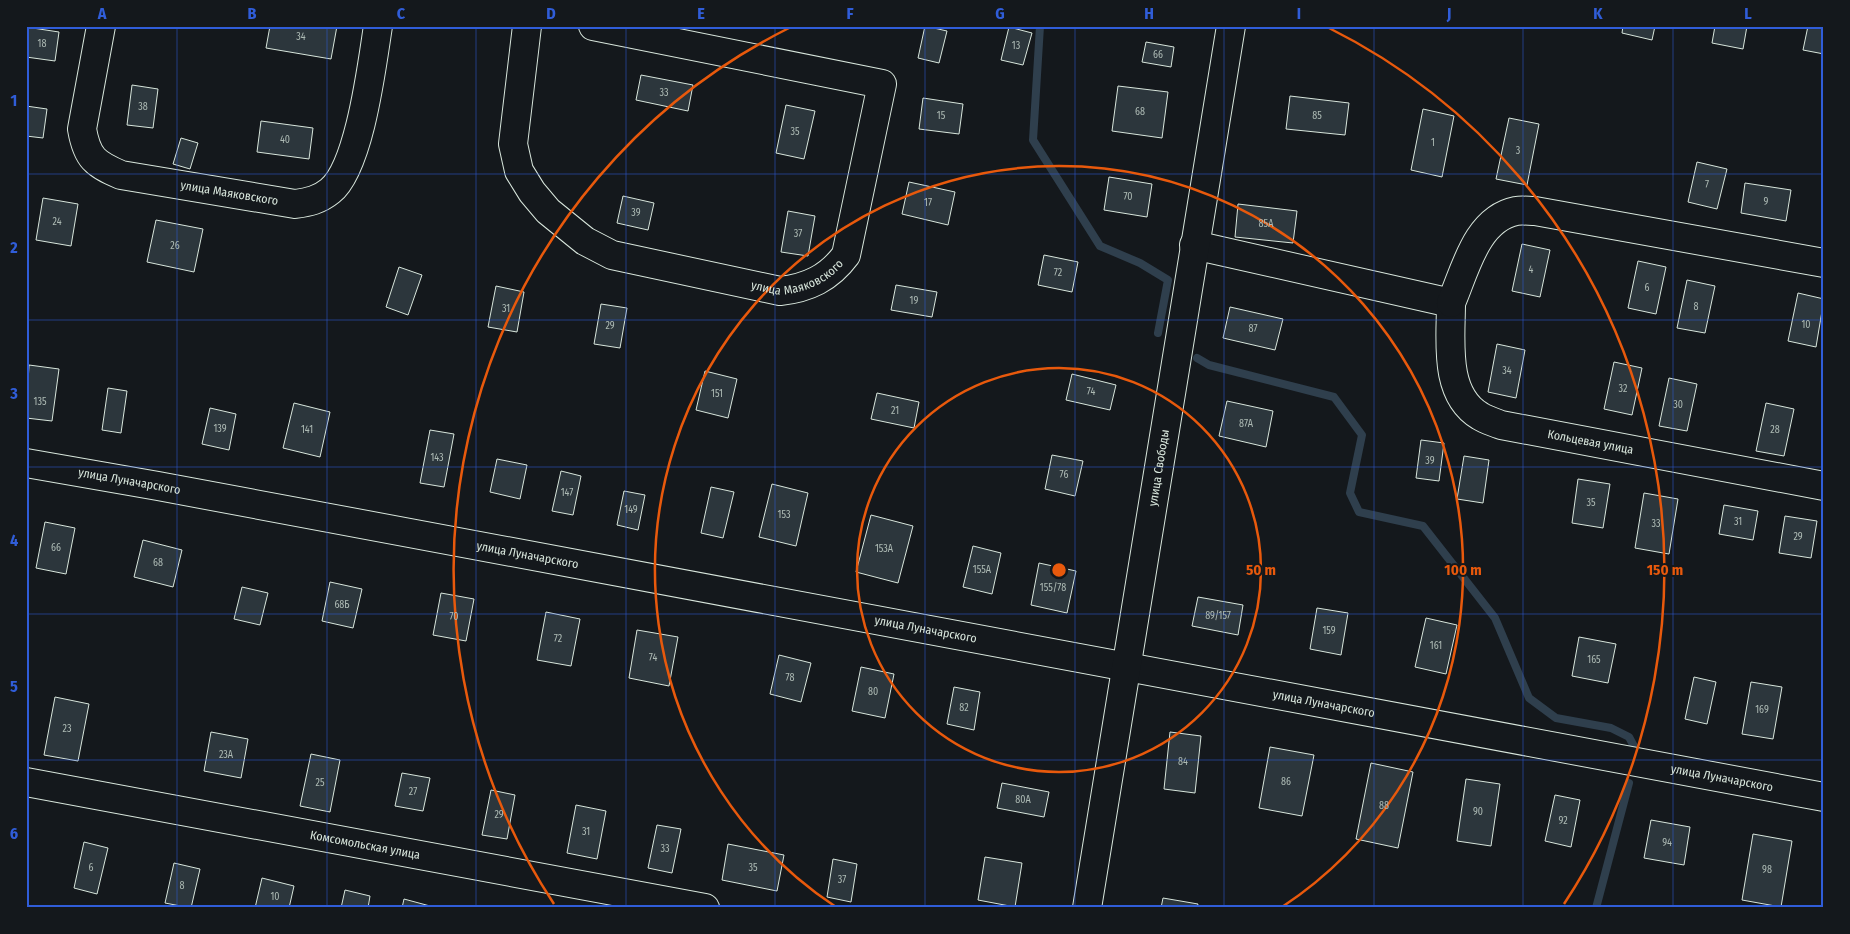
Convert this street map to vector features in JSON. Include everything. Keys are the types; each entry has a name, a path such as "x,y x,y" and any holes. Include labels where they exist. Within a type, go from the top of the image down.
{"street":[{"name":"улица Маяковского","path":"101,26 82,129 85,144 92,159 105,168 121,174 295,204 316,201 332,190 350,160 365,102 378,26"},
{"name":"улица Маяковского","path":"527,26 513,144 519,171 532,192 548,211 585,241 612,255 780,291 800,288 835,270 846,255 882,84 593,26"},
{"name":"улица Свободы","path":"1087,908 1231,26"},
{"name":"Кольцевая улица","path":"1824,263 1536,210 1516,211 1499,217 1482,232 1451,304 1451,365 1455,383 1463,398 1478,415 1501,425 1824,486"},
{"path":"1194,245 1451,304"},
{"name":"улица Луначарского","path":"26,463 1824,797"},
{"name":"Комсомольская улица","path":"26,782 705,908"}],"building":[{"path":"270,26 337,26 331,59 266,48"},
{"path":"925,26 947,31 939,63 918,58"},
{"path":"1623,26 1655,26 1652,40 1622,33"},
{"path":"1715,26 1747,26 1743,49 1712,43"},
{"path":"1808,26 1824,26 1824,54 1803,50"},
{"path":"26,27 59,32 55,61 26,57"},
{"path":"1009,27 1032,33 1023,65 1001,60"},
{"path":"1146,42 1174,47 1171,67 1142,62"},
{"path":"641,75 693,85 688,111 636,100"},
{"path":"132,85 158,89 153,128 127,125"},
{"path":"1118,86 1168,92 1162,138 1112,131"},
{"path":"1290,96 1349,103 1345,135 1286,129"},
{"path":"923,98 963,104 959,134 919,129"},
{"path":"786,105 815,111 804,159 776,153"},
{"path":"26,106 47,109 43,138 26,136"},
{"path":"1423,109 1454,116 1442,177 1411,170"},
{"path":"1509,118 1539,124 1527,185 1496,179"},
{"path":"261,121 313,128 309,159 257,152"},
{"path":"181,138 198,143 190,169 173,164"},
{"path":"1697,162 1727,169 1717,209 1688,202"},
{"path":"1109,177 1152,184 1147,217 1104,210"},
{"path":"909,182 955,192 948,225 902,214"},
{"path":"1745,183 1791,190 1786,221 1741,213"},
{"path":"623,196 654,203 648,230 617,223"},
{"path":"43,198 78,204 71,246 36,240"},
{"path":"1238,204 1297,211 1293,243 1235,237"},
{"path":"788,211 815,216 808,256 781,252"},
{"path":"156,220 203,229 194,272 147,262"},
{"path":"1522,244 1550,250 1540,297 1512,291"},
{"path":"1044,255 1078,262 1072,292 1038,285"},
{"path":"1638,261 1666,267 1656,314 1628,308"},
{"path":"399,267 422,275 408,315 386,307"},
{"path":"1687,280 1715,286 1705,333 1677,328"},
{"path":"896,285 937,292 932,317 891,310"},
{"path":"496,286 524,292 517,332 488,327"},
{"path":"1798,293 1824,299 1816,347 1788,341"},
{"path":"601,304 627,308 620,348 594,344"},
{"path":"1230,307 1283,319 1275,350 1223,338"},
{"path":"1497,344 1525,350 1516,398 1488,392"},
{"path":"1614,362 1642,368 1632,415 1604,409"},
{"path":"29,365 59,369 52,421 26,418"},
{"path":"705,371 737,379 728,418 696,410"},
{"path":"1072,374 1116,385 1110,410 1066,400"},
{"path":"1669,378 1697,384 1687,431 1659,426"},
{"path":"108,388 127,391 121,433 102,430"},
{"path":"877,393 919,402 914,428 871,419"},
{"path":"1227,401 1273,411 1266,447 1219,436"},
{"path":"294,403 330,412 320,457 283,448"},
{"path":"1766,403 1794,409 1784,456 1756,451"},
{"path":"210,408 236,414 229,450 202,444"},
{"path":"430,430 454,434 444,487 420,483"},
{"path":"1421,440 1444,443 1439,481 1416,478"},
{"path":"1052,455 1083,461 1075,496 1045,489"},
{"path":"1464,456 1489,460 1483,503 1457,499"},
{"path":"497,459 527,465 520,499 490,492"},
{"path":"561,471 581,476 573,515 552,511"},
{"path":"1578,479 1610,484 1603,528 1572,523"},
{"path":"772,484 808,493 796,546 759,537"},
{"path":"711,487 734,492 723,538 701,533"},
{"path":"624,491 645,495 638,530 617,525"},
{"path":"1644,493 1678,499 1669,554 1635,548"},
{"path":"1724,505 1758,511 1753,540 1719,534"},
{"path":"871,515 913,526 898,583 856,572"},
{"path":"1785,516 1817,521 1811,558 1779,553"},
{"path":"45,522 75,528 66,574 36,568"},
{"path":"143,540 182,550 173,587 134,577"},
{"path":"973,546 1001,553 992,594 963,587"},
{"path":"1039,563 1076,571 1067,613 1031,605"},
{"path":"330,582 362,589 353,628 322,621"},
{"path":"242,587 268,593 260,625 234,619"},
{"path":"441,593 474,599 466,641 433,635"},
{"path":"1198,597 1243,605 1238,635 1192,626"},
{"path":"1317,608 1348,613 1341,655 1310,649"},
{"path":"546,612 580,619 571,666 537,660"},
{"path":"1426,618 1457,625 1446,674 1415,667"},
{"path":"637,630 678,637 669,686 629,678"},
{"path":"1579,637 1616,644 1608,683 1572,676"},
{"path":"779,655 811,663 801,702 770,694"},
{"path":"861,667 894,674 885,718 852,711"},
{"path":"1694,677 1716,682 1707,724 1685,719"},
{"path":"1751,682 1782,687 1773,739 1742,734"},
{"path":"954,687 980,692 974,730 947,724"},
{"path":"55,697 89,704 78,761 44,755"},
{"path":"211,732 248,739 241,778 204,771"},
{"path":"1170,732 1201,736 1195,793 1164,789"},
{"path":"1270,747 1314,755 1302,816 1259,808"},
{"path":"311,754 340,760 330,812 300,806"},
{"path":"1371,763 1413,772 1398,848 1356,839"},
{"path":"402,773 430,778 423,811 395,806"},
{"path":"1466,779 1500,784 1491,846 1457,841"},
{"path":"1002,783 1049,792 1044,817 997,808"},
{"path":"491,790 515,795 507,839 482,835"},
{"path":"1555,795 1580,800 1571,847 1545,841"},
{"path":"576,805 606,811 597,859 567,853"},
{"path":"1651,820 1690,827 1684,865 1644,858"},
{"path":"657,825 681,829 672,873 648,868"},
{"path":"1753,834 1792,841 1781,907 1742,900"},
{"path":"84,842 108,848 97,894 74,888"},
{"path":"728,844 784,855 777,891 722,880"},
{"path":"985,857 1022,863 1015,907 978,900"},
{"path":"833,859 857,864 851,902 827,897"},
{"path":"174,863 200,869 191,908 165,903"},
{"path":"262,878 294,886 289,908 255,908"},
{"path":"345,890 370,896 368,908 341,908"},
{"path":"1163,898 1198,904 1197,908 1161,908"},
{"path":"404,899 430,906 429,908 402,908"}],"waterway":[{"path":"1040,26 1033,140 1100,246 1140,263 1168,280 1158,333"},
{"path":"1197,358 1209,365 1334,397 1362,435 1350,493 1359,512 1423,526 1495,618 1529,698 1556,718 1611,728 1629,737 1637,752"},
{"path":"1596,908 1629,783"}]}
